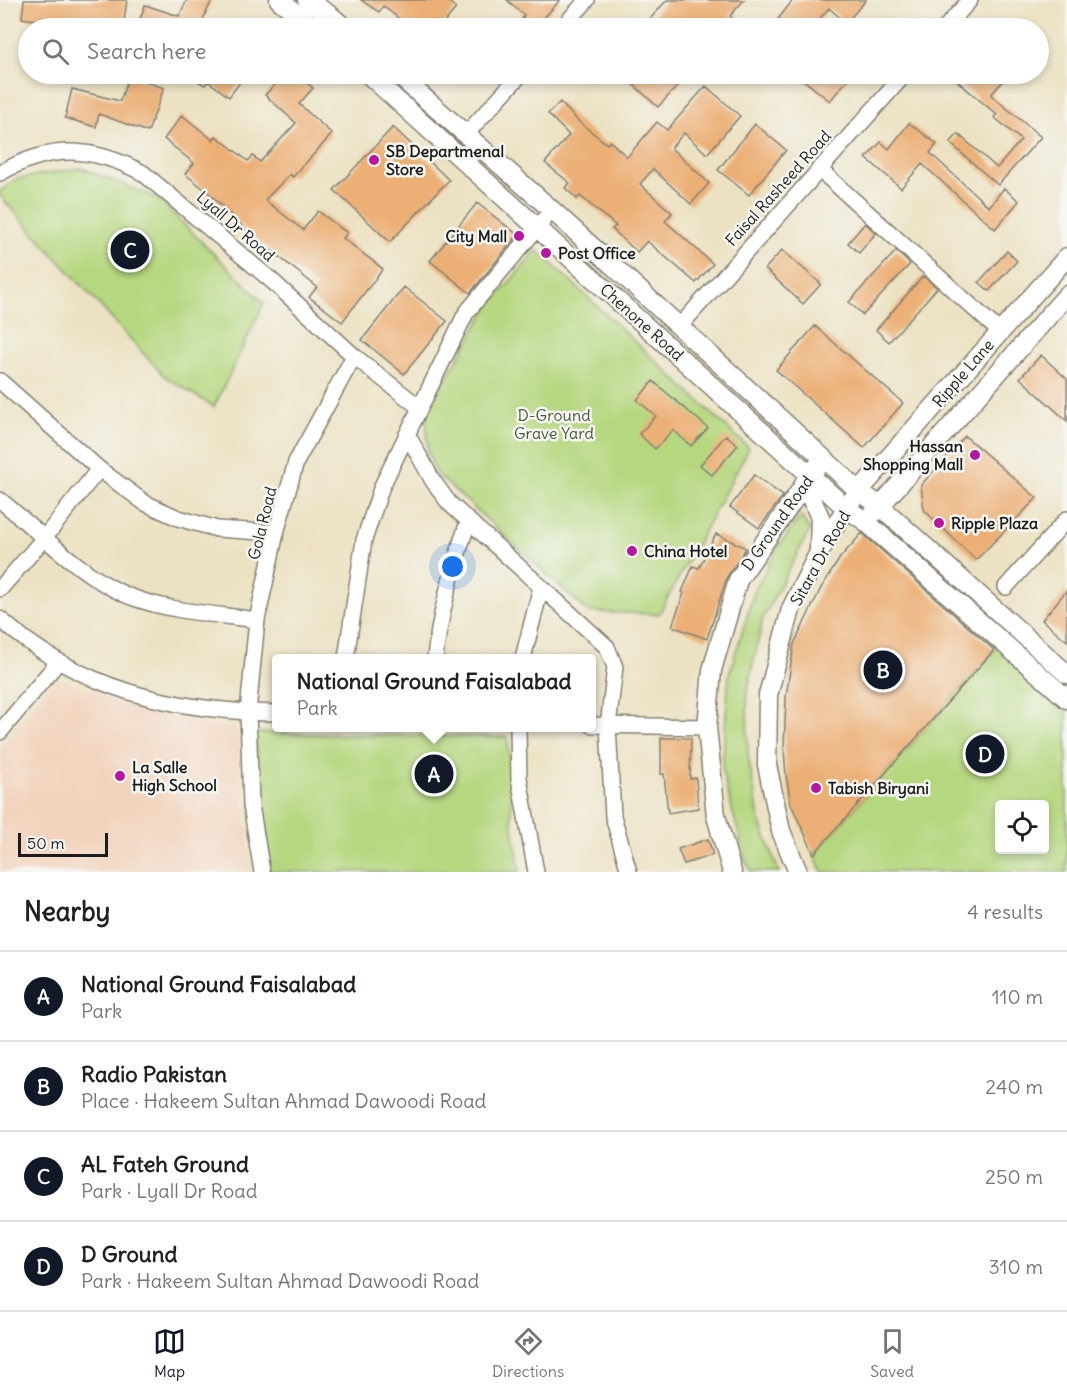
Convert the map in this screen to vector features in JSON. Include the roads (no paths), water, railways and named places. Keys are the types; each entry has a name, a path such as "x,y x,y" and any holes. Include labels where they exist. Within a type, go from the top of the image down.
{"street":[{"path":"279,0 302,18"},
{"path":"307,0 331,18"},
{"path":"571,18 587,0"},
{"path":"954,18 970,0"},
{"name":"Chenone Road","path":"379,84 538,227 807,479 865,522 1067,699"},
{"name":"Chenone Road","path":"409,84 467,133 823,459 880,506 1067,674"},
{"path":"467,133 512,84"},
{"name":"Faisal Rasheed Road","path":"679,327 896,84"},
{"name":"Lyall Dr Road","path":"0,173 33,159 56,153 83,152 120,161 143,173 271,280 354,356 419,407"},
{"path":"819,169 999,332"},
{"path":"346,654 364,540 382,486 406,434 466,313 552,210"},
{"name":"Ripple Lane","path":"859,491 1067,257"},
{"name":"Ripple Lane","path":"865,522 1067,295"},
{"name":"Gola Road","path":"262,872 251,805 248,712 257,620 276,532 296,462 354,356"},
{"path":"0,381 99,469 145,503 178,518 217,529 276,532"},
{"path":"406,434 433,481 449,503 607,647 615,668 608,726 613,816 629,872"},
{"name":"D Ground Road","path":"730,871 716,816 707,727 712,670 738,580 823,459"},
{"path":"0,589 99,469"},
{"path":"807,479 820,517 818,554"},
{"name":"Sitara Dr Road","path":"798,872 781,831 767,765 768,695 791,609 818,554 859,491"},
{"path":"0,500 93,577 133,598 172,608 257,620"},
{"path":"1006,587 1067,519"},
{"path":"436,654 453,566 468,522"},
{"path":"524,654 541,587"},
{"path":"0,619 58,662 80,674 137,696 188,705 272,713"},
{"path":"0,732 58,662"},
{"path":"596,725 707,727"},
{"path":"518,732 519,778 536,872"}],"place":[{"name":"SB Departmenal Store","path":"374,160"},
{"name":"City Mall","path":"519,236"},
{"name":"AL Fateh Ground","path":"130,250"},
{"name":"Post Office","path":"546,253"},
{"name":"Hassan Shopping Mall","path":"975,455"},
{"name":"Ripple Plaza","path":"939,523"},
{"name":"China Hotel","path":"632,551"},
{"name":"Radio Pakistan","path":"883,670"},
{"name":"D Ground","path":"985,754"},
{"name":"National Ground Faisalabad","path":"434,774"},
{"name":"La Salle High School","path":"120,776"},
{"name":"Tabish Biryani","path":"816,788"}],"park label":[{"name":"D-Ground Grave Yard","path":"554,424"}]}
